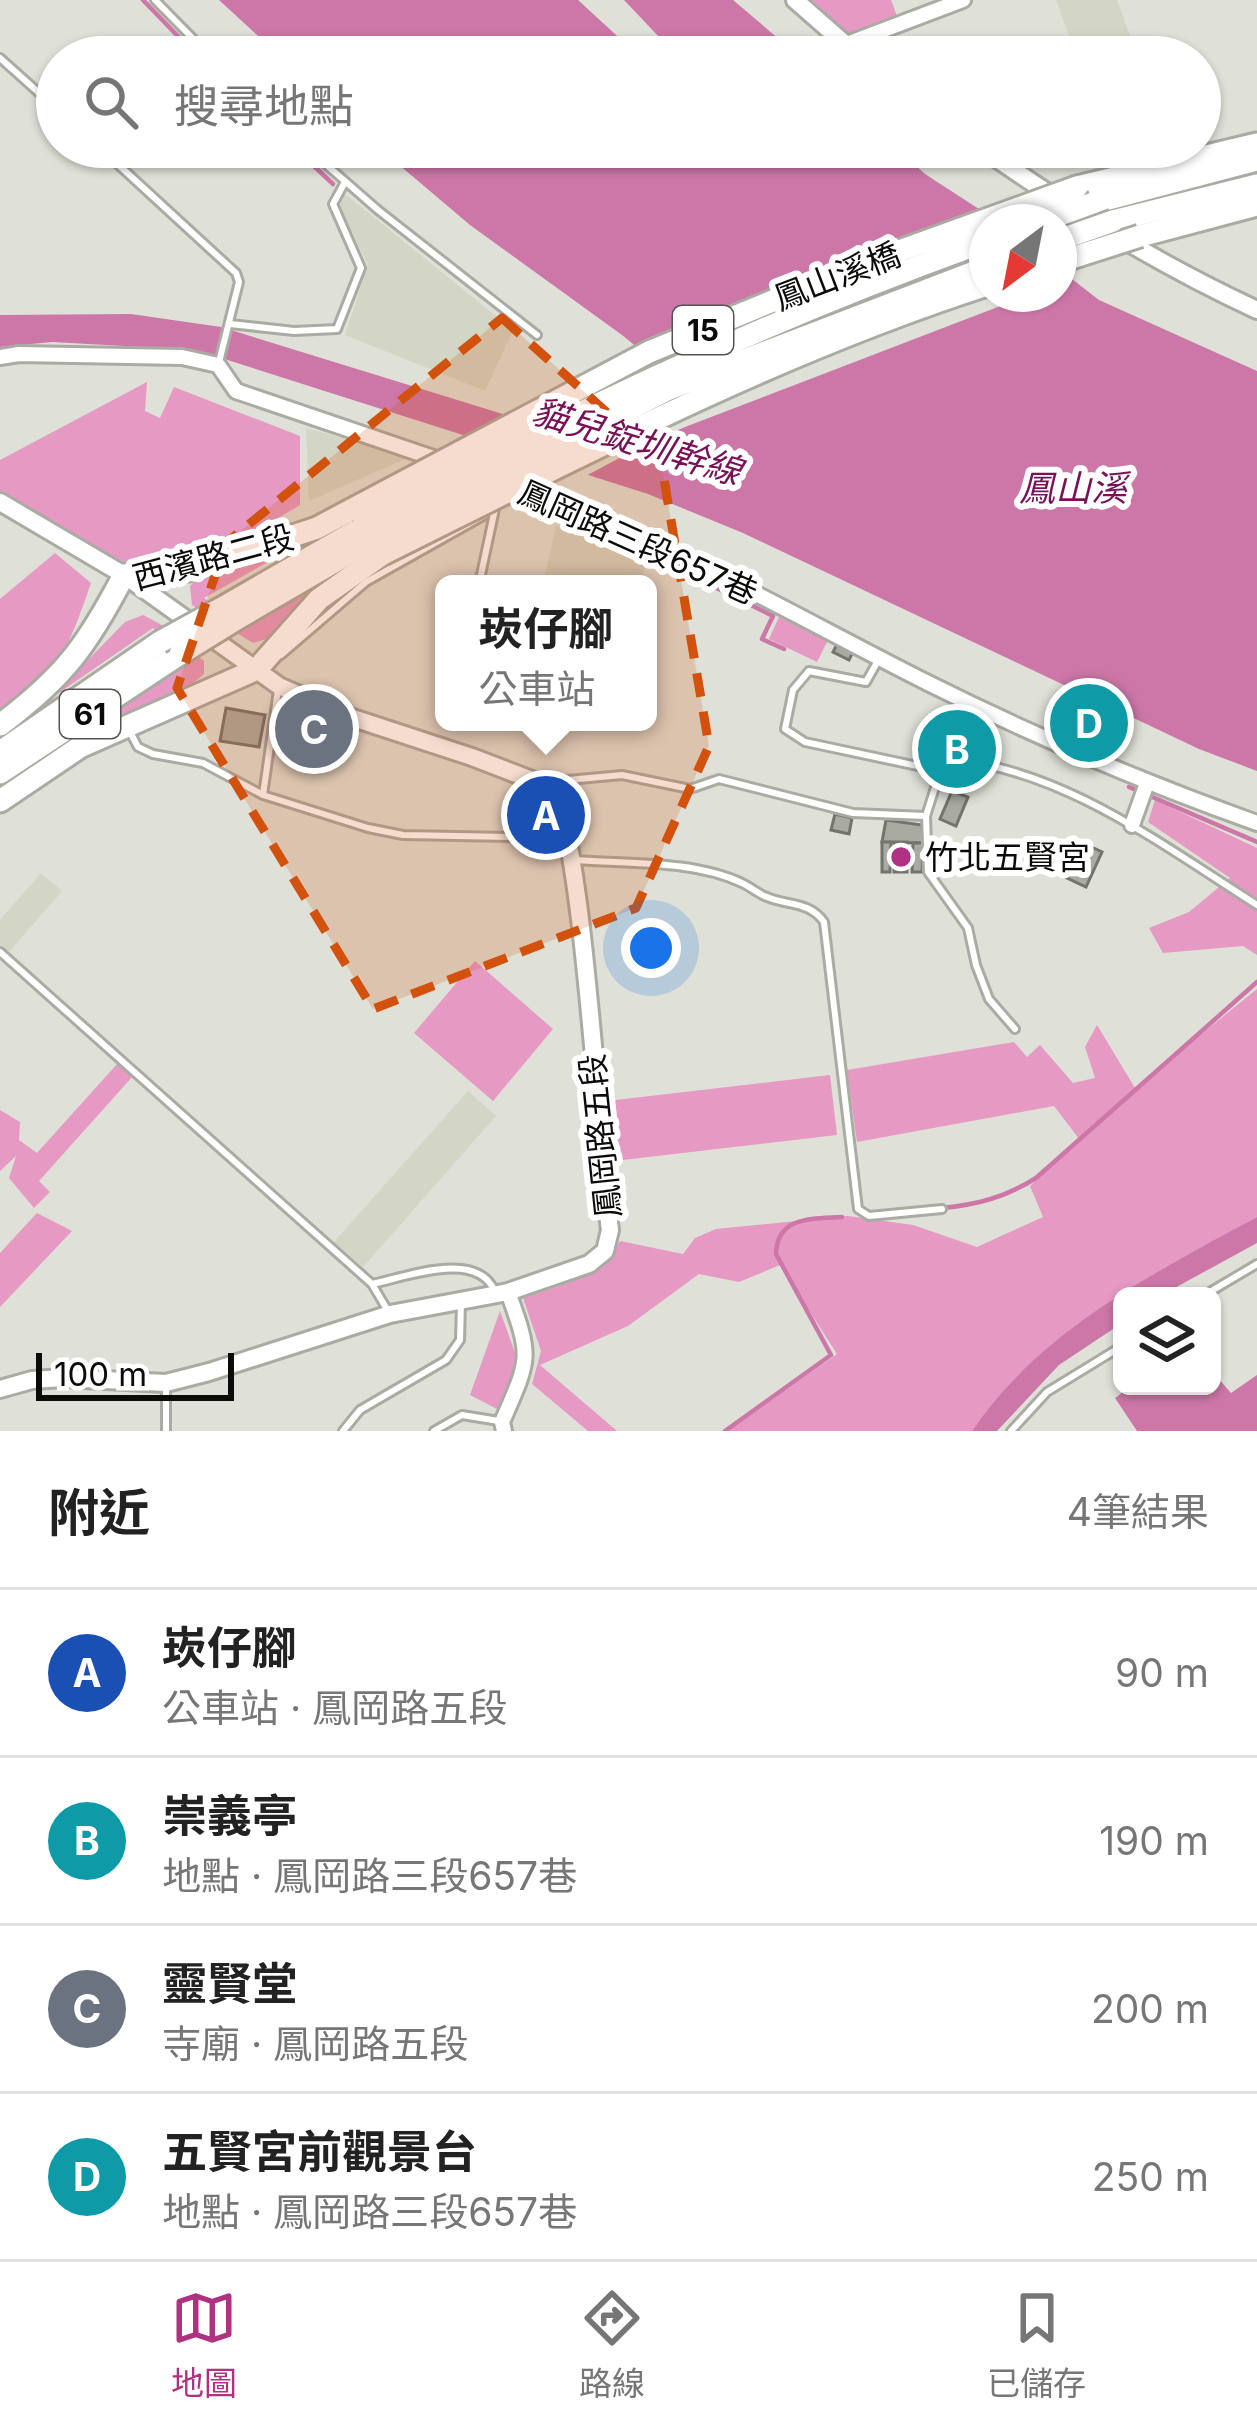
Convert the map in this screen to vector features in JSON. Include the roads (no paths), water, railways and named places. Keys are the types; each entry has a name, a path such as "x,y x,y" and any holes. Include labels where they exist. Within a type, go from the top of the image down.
{"main road":[{"name":"15","path":"1221,155 1257,144"},
{"path":"1221,167 1257,160"},
{"name":"15","path":"1085,195 1176,168"},
{"path":"1070,204 1085,195 1218,168"},
{"path":"1077,234 1257,184"},
{"name":"鳳山溪橋","path":"366,534 649,352 855,267 1085,195"},
{"path":"1077,256 1257,206"},
{"name":"鳳山溪橋","path":"366,534 402,502 653,376 863,286 969,248"},
{"name":"鳳山溪橋","path":"366,534 669,389 969,274"},
{"name":"鳳山溪橋","path":"366,534 897,314 969,291"},
{"name":"西濱路二段","path":"0,725 51,687 93,633 124,575 189,570 317,528 366,534 320,599 257,669 126,724 38,772 0,801"},
{"name":"61","path":"0,752 366,534"},
{"name":"61","path":"0,773 170,648"}],"street":[{"path":"795,0 835,36"},
{"path":"866,36 963,0"},
{"path":"1010,168 1183,275 1257,310"},
{"name":"鳳岡路三段657巷","path":"0,357 182,357 218,365 236,391 530,492 694,561 880,658 1147,783 1257,823"},
{"path":"0,502 124,575 279,686 350,717 550,788"},
{"path":"1132,825 1147,783"},
{"name":"鳳岡路五段","path":"0,1389 64,1378 166,1383 390,1314 502,1293 589,1264 604,1251 610,1237 572,860 559,796 550,788"},
{"path":"502,1293 527,1346 527,1365 503,1427"}],"lane":[{"path":"154,0 190,36"},
{"path":"0,58 36,90"},
{"path":"123,168 230,264 239,282 218,365"},
{"path":"329,168 537,335"},
{"path":"230,324 294,331 337,329 361,268 333,204 345,182"},
{"name":"西濱路二段","path":"257,669 287,651 366,582 530,492"},
{"path":"481,575 495,509"},
{"path":"880,658 866,682 809,671 793,690 785,729 805,742 941,771"},
{"path":"263,796 279,686"},
{"path":"126,724 138,747 203,763 263,796 301,810 403,835 569,838"},
{"path":"1015,1028 989,999 968,928 928,872 926,816 944,759 1014,770 1132,825 1257,905"},
{"path":"550,788 557,781 622,776 690,789 718,779 853,813 926,816"},
{"path":"572,860 704,872 818,913 824,922 857,1209 869,1216 942,1208"},
{"path":"0,952 372,1283 390,1314"},
{"path":"1218,1287 1257,1264"},
{"path":"372,1283 454,1268 477,1272 502,1293"},
{"path":"343,1431 360,1410 446,1360 460,1340 461,1299"},
{"path":"1011,1431 1047,1392 1113,1352"},
{"path":"166,1383 166,1431"},
{"path":"434,1431 463,1414 503,1427"}],"water":[{"path":"219,0 578,0 617,36 258,36"},
{"path":"624,0 733,0 775,36 658,36"},
{"name":"鳳山溪","path":"403,168 919,168 971,204 969,312 1077,312 1077,283 1099,300 1257,371 1257,771 1199,749 743,533 648,494 196,350 52,342 0,347 0,315 131,314 221,327 629,453 716,412 622,335 470,225"},
{"path":"1257,1217 1257,1243 1176,1287 1133,1287"},
{"path":"1113,1300 1113,1329 1059,1365 997,1431 972,1431 1030,1363"},
{"path":"1257,1375 1257,1431 1137,1431 1115,1398 1221,1395 1221,1381 1231,1393"}],"waterway":[{"path":"143,0 178,36"},
{"path":"316,168 333,184"},
{"path":"519,505 648,554 773,616 762,639 784,649"},
{"path":"1129,787 1257,842"},
{"path":"941,1208 991,1199 1036,1178 1257,982"},
{"path":"725,1431 831,1355 776,1254 789,1226 842,1217"}],"place":[{"name":"五賢宮前觀景台","path":"1089,723"},
{"name":"靈賢堂","path":"314,729"},
{"name":"崇義亭","path":"957,749"},
{"name":"崁仔腳","path":"546,815"},
{"name":"竹北五賢宮","path":"901,857"}],"water label":[{"name":"貓兒錠圳幹線","path":"637,441"}]}
